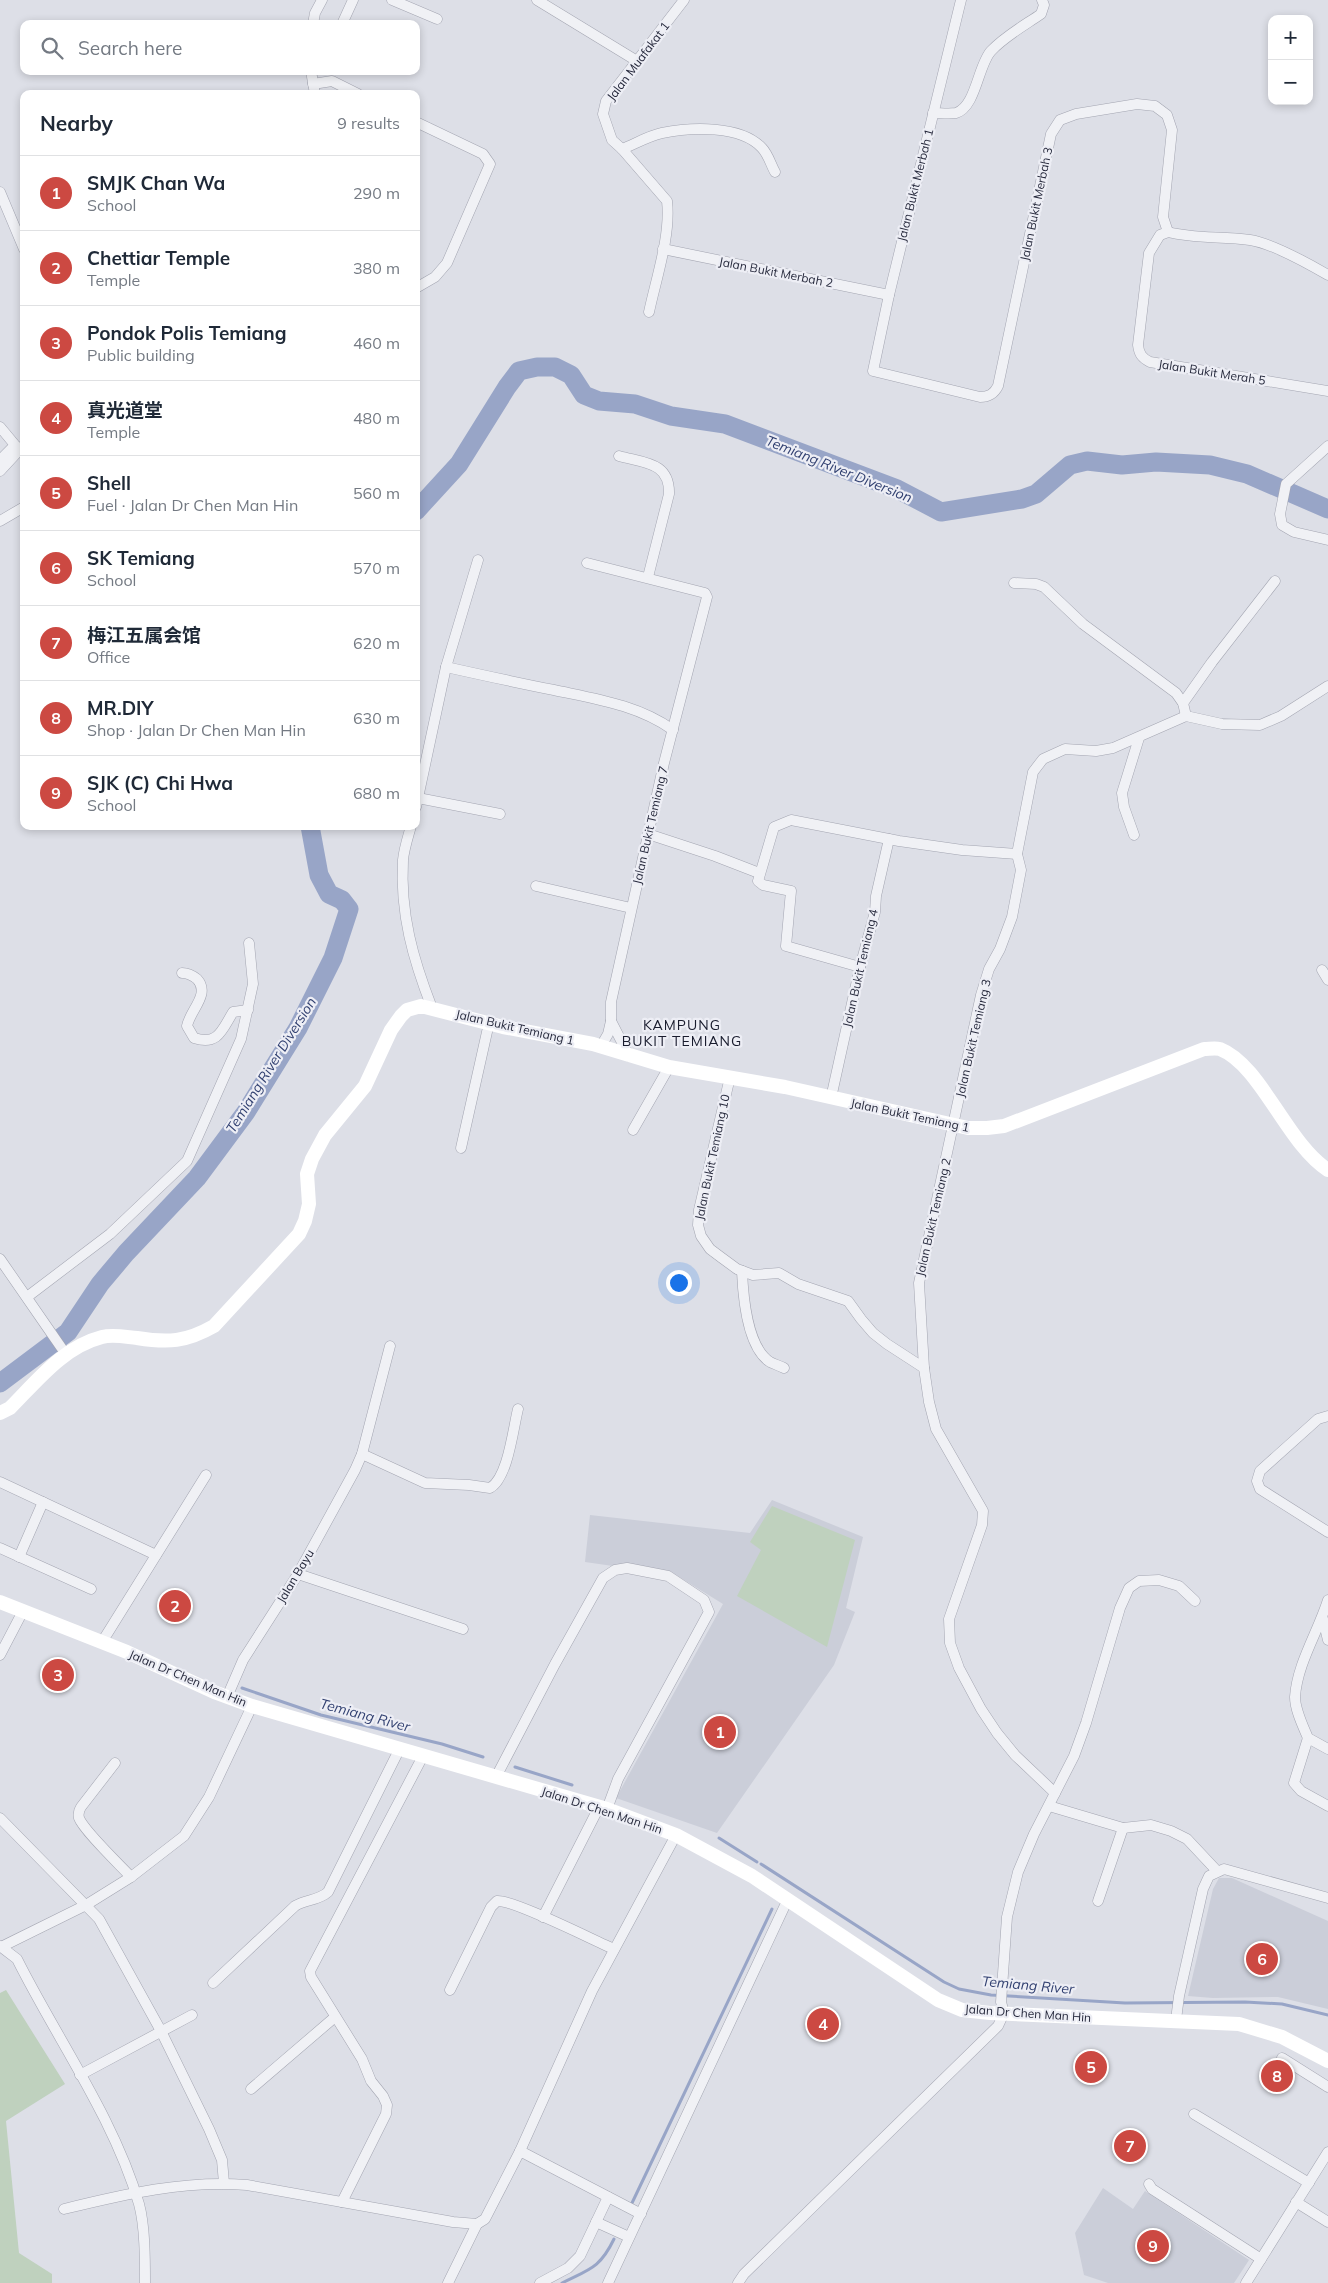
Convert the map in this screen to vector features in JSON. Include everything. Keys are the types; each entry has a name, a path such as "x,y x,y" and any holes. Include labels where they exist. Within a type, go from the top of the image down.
{"street":[{"path":"314,20 322,0"},
{"path":"344,20 353,0"},
{"path":"392,0 437,19"},
{"path":"537,0 637,62"},
{"name":"Jalan Muafakat 1","path":"649,312 668,212 666,201 622,149 612,140 603,114 606,101 684,0"},
{"name":"Jalan Bukit Merbah 1","path":"873,371 889,295 961,0"},
{"path":"933,113 955,113 962,110 971,98 983,65 991,51 1041,14 1044,5 1042,0"},
{"path":"312,75 314,89 332,76 352,90"},
{"name":"Jalan Bukit Merbah 3","path":"873,371 980,397 988,397 994,393 998,386 1052,134 1060,120 1076,114 1136,104 1155,106 1167,115 1172,130 1163,217 1168,232"},
{"path":"420,124 483,154 490,164 447,263 435,277 420,286"},
{"path":"622,149 660,134 686,130 734,132 748,137 763,149 775,172"},
{"path":"0,192 20,240"},
{"path":"1168,232 1184,236 1252,240 1305,261 1328,275"},
{"name":"Jalan Bukit Merah 5","path":"1168,232 1160,235 1149,253 1138,345 1138,353 1143,359 1150,362 1328,391"},
{"name":"Jalan Bukit Merbah 2","path":"662,249 889,295"},
{"path":"0,427 15,445 0,460"},
{"path":"1328,446 1286,484 1280,514 1282,524 1294,532 1328,540"},
{"path":"0,471 20,449"},
{"path":"587,563 648,577 669,494 670,481 665,473 656,467 619,456"},
{"path":"0,521 20,510"},
{"path":"420,788 446,667 478,560"},
{"name":"Jalan Bukit Temiang 7","path":"611,1021 611,1002 631,908 673,730 706,602 705,594 648,577"},
{"path":"1183,702 1274,582"},
{"path":"1014,584 1036,584 1044,587 1083,624 1176,693 1183,702 1186,716 1240,726 1260,725 1281,716 1328,686"},
{"path":"446,667 593,697 644,713 673,730"},
{"name":"Jalan Bukit Temiang 3","path":"954,1126 989,969 1000,949 1012,917 1021,870 1017,854 1033,772 1043,759 1065,749 1103,751 1139,738 1186,716"},
{"path":"1134,835 1124,807 1122,793 1139,738"},
{"path":"420,802 500,814"},
{"path":"860,967 789,949 786,946 791,891 759,884 759,873 774,827 791,820 889,839 962,850 1017,854"},
{"path":"410,830 403,858 404,908 410,948 432,1008"},
{"path":"648,834 759,873"},
{"name":"Jalan Bukit Temiang 4","path":"831,1098 860,967 875,912 876,896 889,839"},
{"path":"536,886 631,908"},
{"path":"27,1297 110,1234 187,1161 241,1039 253,984 249,943"},
{"path":"1322,970 1328,980"},
{"path":"182,973 194,977 202,989 202,995 189,1017 187,1026 194,1038 209,1042 217,1037 233,1012 248,1010"},
{"name":"Jalan Bukit Temiang 1","path":"65,1353 102,1337 118,1336 158,1341 179,1341 197,1336 214,1326 299,1234 305,1221 309,1204 308,1174 312,1159 325,1135 365,1086 391,1030 408,1010 421,1006 489,1023 601,1046 669,1067 730,1077 954,1126 987,1128 1004,1126 1204,1049 1218,1048 1230,1055 1251,1075 1295,1138 1316,1162 1328,1170"},
{"path":"601,1046 608,1034 611,1021"},
{"path":"611,1021 629,1056"},
{"path":"460,1148 489,1023"},
{"path":"634,1130 669,1067"},
{"name":"Jalan Bukit Temiang 10","path":"730,1077 705,1178 698,1225 701,1236 710,1249 742,1271 753,1275 779,1273 798,1284 848,1300 873,1332 887,1344 924,1368"},
{"name":"Jalan Bukit Temiang 2","path":"954,1126 919,1283 924,1368 929,1402 936,1429 983,1511 982,1525 949,1619 950,1643 980,1709 1015,1755 1055,1793"},
{"path":"0,1259 65,1353 10,1408 0,1413"},
{"path":"742,1271 743,1293 748,1318 758,1349 769,1362 784,1368"},
{"name":"Jalan Bayu","path":"228,1697 242,1660 298,1574 362,1454 390,1346"},
{"path":"362,1454 426,1483 490,1488 498,1482 503,1470 518,1409"},
{"path":"1328,1416 1318,1419 1260,1471 1257,1481 1260,1489 1328,1532"},
{"path":"102,1642 206,1475"},
{"path":"0,1482 156,1555"},
{"path":"19,1557 43,1502"},
{"path":"0,1548 90,1589"},
{"path":"496,1778 555,1664 603,1578 615,1570 627,1568 668,1576 704,1600 710,1612 543,1917"},
{"path":"298,1574 463,1629"},
{"path":"738,2283 744,2274 998,2026 1003,2008 1002,1986 1007,1917 1018,1872 1034,1834 1074,1756 1120,1608 1129,1588 1139,1582 1158,1580 1179,1586 1195,1601"},
{"path":"1328,1600 1323,1618 1300,1674 1295,1698 1308,1738 1294,1782 1301,1792 1328,1806"},
{"name":"Jalan Dr Chen Man Hin","path":"0,1602 102,1642 252,1706 603,1808 676,1835 752,1876 938,2000 962,2010 1003,2008 1177,2016 1238,2024 1257,2028 1282,2037 1328,2061"},
{"path":"0,1655 23,1611"},
{"path":"1323,1618 1328,1640"},
{"path":"145,2283 145,2262 139,2205 102,2115 17,1959 1,1947 86,1905 131,1877 184,1836 209,1797 252,1706"},
{"path":"1308,1738 1328,1749"},
{"path":"213,1983 295,1906 302,1902 321,1898 328,1892 399,1750"},
{"path":"342,2202 386,2114 387,2105 383,2096 371,2081 362,2059 311,1977 310,1971 423,1756"},
{"path":"115,1763 81,1807 79,1815 88,1829 131,1877"},
{"path":"1049,1806 1123,1828 1151,1825 1170,1831 1187,1839 1217,1871"},
{"path":"0,1818 99,1919 161,2031 222,2160 224,2183"},
{"path":"1098,1901 1123,1828"},
{"path":"448,2283 477,2224 485,2218 520,2151 592,1991 676,1835"},
{"path":"1177,2016 1179,1996 1203,1889 1210,1876 1224,1869 1328,1898"},
{"path":"608,2283 787,1900"},
{"path":"450,1990 497,1901 506,1902 543,1917 614,1950"},
{"path":"80,2075 192,2015"},
{"path":"251,2089 335,2017"},
{"path":"1282,2058 1328,2087"},
{"path":"1194,2114 1309,2183"},
{"path":"520,2151 641,2214"},
{"path":"1246,2283 1328,2152"},
{"path":"64,2209 134,2192 182,2185 224,2183 453,2222 477,2224"},
{"path":"1149,2184 1152,2189 1261,2259"},
{"path":"540,2283 568,2268 580,2256 608,2197"},
{"path":"1296,2202 1328,2222"},
{"path":"596,2222 629,2237"}],"shaded area":[{"path":"772,1500 863,1537 846,1608 855,1612 834,1665 717,1833 616,1798 723,1604 676,1575 585,1562 590,1515 750,1533"},
{"path":"1219,1878 1232,1878 1328,1921 1328,2009 1278,1997 1213,1998 1188,1996 1213,1889"},
{"path":"1103,2188 1133,2209 1145,2191 1249,2260 1234,2283 1108,2283 1084,2275 1075,2233"}],"green space":[{"path":"772,1506 855,1540 827,1647 737,1596 761,1550 750,1542"},
{"path":"6,1990 65,2084 6,2121 19,2253 52,2274 52,2283 0,2283 0,1993"}],"waterway":[{"name":"Temiang River Diversion","path":"420,507 459,464 519,371 537,367 555,367 571,375 584,395 599,401 635,404 671,416 725,424 897,489 941,512 1022,499 1036,494 1070,465 1087,461 1122,465 1156,462 1210,465 1247,474 1328,509"},
{"name":"Temiang River Diversion","path":"0,1383 68,1332 100,1284 126,1253 197,1178 246,1112 298,1028 333,958 349,909 342,900 329,894 319,875 311,830"},
{"name":"Temiang River","path":"242,1688 321,1715 442,1744 483,1757"},
{"name":"Temiang River","path":"515,1767 572,1785"},
{"name":"Temiang River","path":"719,1838 757,1862"},
{"name":"Temiang River","path":"761,1864 944,1982 959,1989 991,1995 1125,2003 1245,2002 1282,2004 1328,2015"},
{"path":"632,2203 772,1909"},
{"path":"562,2283 587,2271 599,2262 614,2239"}],"place":[{"name":"Chettiar Temple","path":"175,1606"},
{"name":"Pondok Polis Temiang","path":"58,1675"},
{"name":"SMJK Chan Wa","path":"720,1732"},
{"name":"SK Temiang","path":"1262,1959"},
{"name":"真光道堂","path":"823,2024"},
{"name":"Shell","path":"1091,2067"},
{"name":"MR.DIY","path":"1277,2076"},
{"name":"梅江五属会馆","path":"1130,2146"},
{"name":"SJK (C) Chi Hwa","path":"1153,2246"}],"district":[{"name":"KAMPUNG BUKIT TEMIANG","path":"682,1034"}]}
